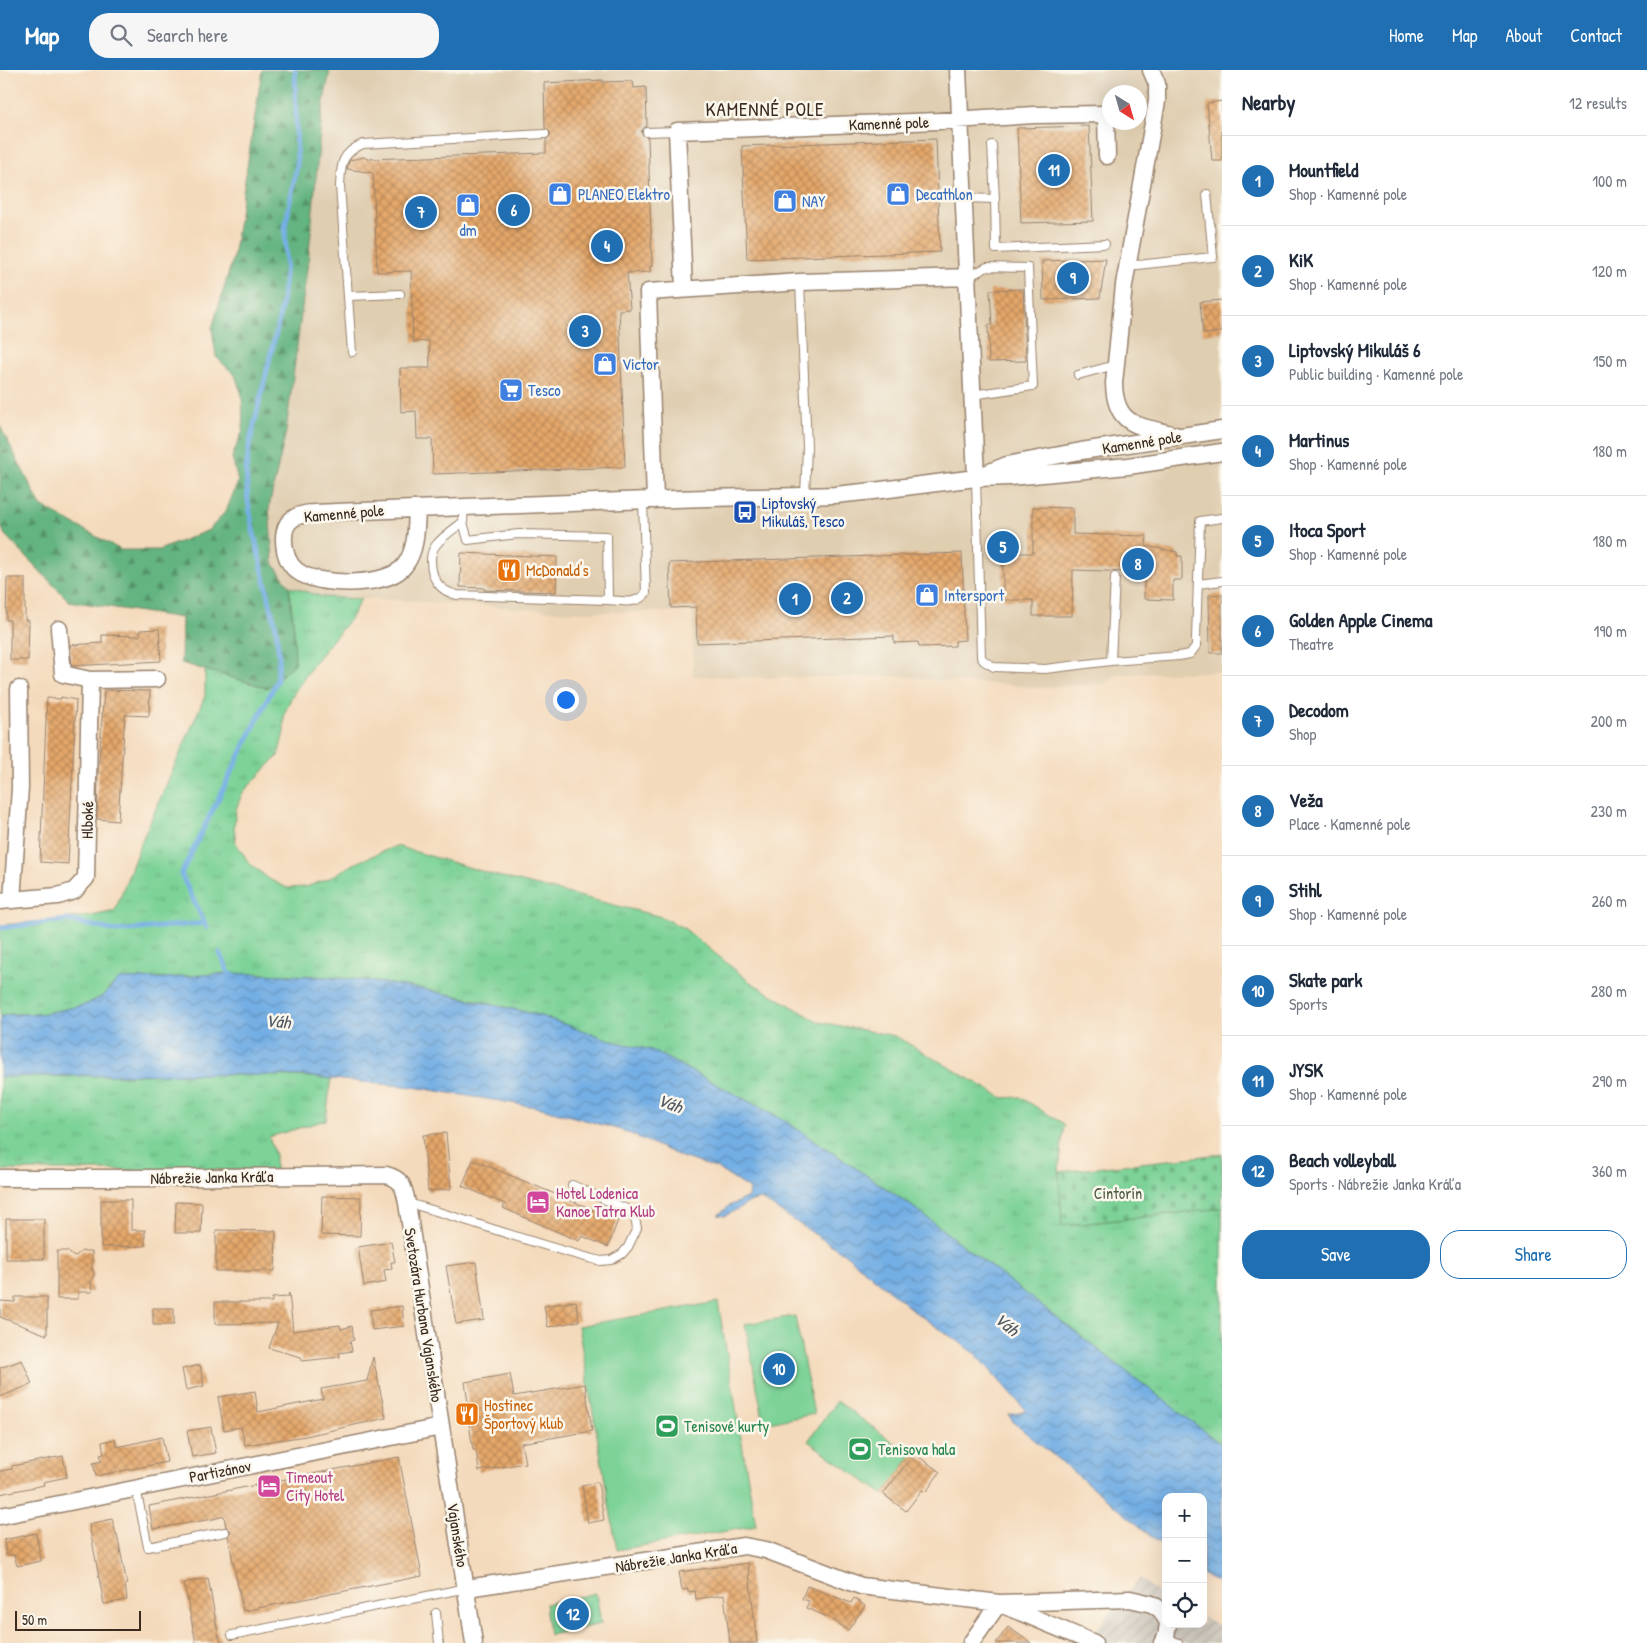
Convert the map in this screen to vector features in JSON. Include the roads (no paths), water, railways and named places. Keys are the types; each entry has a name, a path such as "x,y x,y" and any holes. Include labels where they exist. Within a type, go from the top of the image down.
{"street":[{"path":"958,70 976,478"},
{"path":"1151,70 1157,84 1157,102 1127,266 1115,365 1114,397 1122,414 1139,427 1178,436"},
{"name":"Kamenné pole","path":"677,131 1106,114 1107,156"},
{"path":"677,131 684,289"},
{"path":"649,501 648,292 800,282 968,277"},
{"name":"Kamenné pole","path":"976,478 1007,465 1081,451 1222,430"},
{"name":"Kamenné pole","path":"417,508 414,544 405,565 393,575 363,581 320,581 300,574 288,562 285,553 284,536 292,518 297,516 417,508 464,514 649,501 805,496 873,491 976,478 1011,477 1128,466 1222,452"},
{"path":"58,629 62,674 90,680 157,679"},
{"name":"Hlboké","path":"19,689 20,788 6,901 58,896 74,891 86,878 90,680"},
{"name":"Nábrežie Janka Kráľa","path":"0,1178 386,1175 400,1181 404,1188 407,1203"},
{"name":"Svetozára Hurbana Vajanského","path":"407,1203 441,1427"},
{"name":"Partizánov","path":"0,1516 441,1427"},
{"name":"Vajanského","path":"441,1427 474,1643"},
{"name":"Nábrežie Janka Kráľa","path":"467,1588 744,1546 766,1550 861,1586 999,1603 1130,1599 1152,1604 1162,1612"},
{"path":"971,1643 999,1603"},
{"name":"Nábrežie Janka Kráľa","path":"999,1603 1094,1643"}],"lane":[{"path":"647,132 677,131"},
{"path":"352,352 340,176 341,166 352,148 363,144 545,134"},
{"path":"992,145 996,250 1105,244"},
{"path":"1127,266 1213,257 1207,194"},
{"path":"964,198 995,199"},
{"path":"968,277 987,267 1028,268 1033,386 972,395"},
{"path":"800,282 807,448 805,496"},
{"path":"349,296 400,294"},
{"path":"1078,375 1115,365"},
{"path":"976,478 981,657 994,667 1045,669 1190,654 1196,646 1200,521 1222,518"},
{"path":"464,514 432,552 433,575 444,590 457,595 637,601 646,593 649,501"},
{"path":"464,514 468,540 518,534 607,536 608,600"},
{"path":"1111,662 1114,577"},
{"path":"1198,584 1222,581"},
{"path":"407,1203 453,1215 532,1242 601,1262 611,1260 622,1254 633,1239 637,1228 630,1210 572,1185"},
{"path":"136,1488 148,1547 225,1532"},
{"path":"232,1635 467,1588"},
{"path":"436,1613 439,1643"}],"water":[{"name":"Váh","path":"229,973 362,980 423,989 538,1015 616,1042 651,1050 784,1120 909,1204 1222,1445 1222,1584 1207,1577 1207,1493 1162,1493 1162,1545 1014,1423 1009,1415 1026,1411 975,1353 915,1312 845,1254 761,1199 752,1201 725,1216 718,1215 729,1206 748,1197 749,1189 718,1169 682,1157 624,1131 542,1108 413,1087 303,1076 186,1074 0,1077 0,1017 11,1014 41,1014 85,1005 103,996 119,979 165,978"}],"waterway":[{"path":"207,928 181,874 277,680 279,657 276,628 253,530 246,472 249,446 282,303 286,264 285,227 297,165 295,70"},
{"path":"0,928 67,920 116,931 204,923"},
{"path":"220,953 229,973 234,976"}],"place":[{"name":"JYSK","path":"1054,170"},
{"name":"PLANEO Elektro","path":"560,194"},
{"name":"Decathlon","path":"898,194"},
{"name":"NAY","path":"785,201"},
{"name":"dm","path":"468,205"},
{"name":"Golden Apple Cinema","path":"514,210"},
{"name":"Decodom","path":"421,212"},
{"name":"Martinus","path":"607,246"},
{"name":"Stihl","path":"1073,278"},
{"name":"Liptovský Mikuláš 6","path":"585,331"},
{"name":"Victor","path":"605,364"},
{"name":"Tesco","path":"511,390"},
{"name":"Liptovský Mikuláš, Tesco","path":"745,512"},
{"name":"Itoca Sport","path":"1003,547"},
{"name":"Veža","path":"1138,564"},
{"name":"McDonald's","path":"509,570"},
{"name":"Intersport","path":"927,595"},
{"name":"KiK","path":"847,598"},
{"name":"Mountfield","path":"795,599"},
{"name":"Hotel Lodenica Kanoe Tatra Klub","path":"538,1202"},
{"name":"Skate park","path":"779,1369"},
{"name":"Hostinec Športový klub","path":"467,1414"},
{"name":"Tenisové kurty","path":"667,1426"},
{"name":"Tenisova hala","path":"860,1449"},
{"name":"Timeout City Hotel","path":"269,1486"},
{"name":"Beach volleyball","path":"573,1614"}],"district":[{"name":"KAMENNÉ POLE","path":"765,109"}],"park label":[{"name":"Cintorín","path":"1118,1193"}]}
